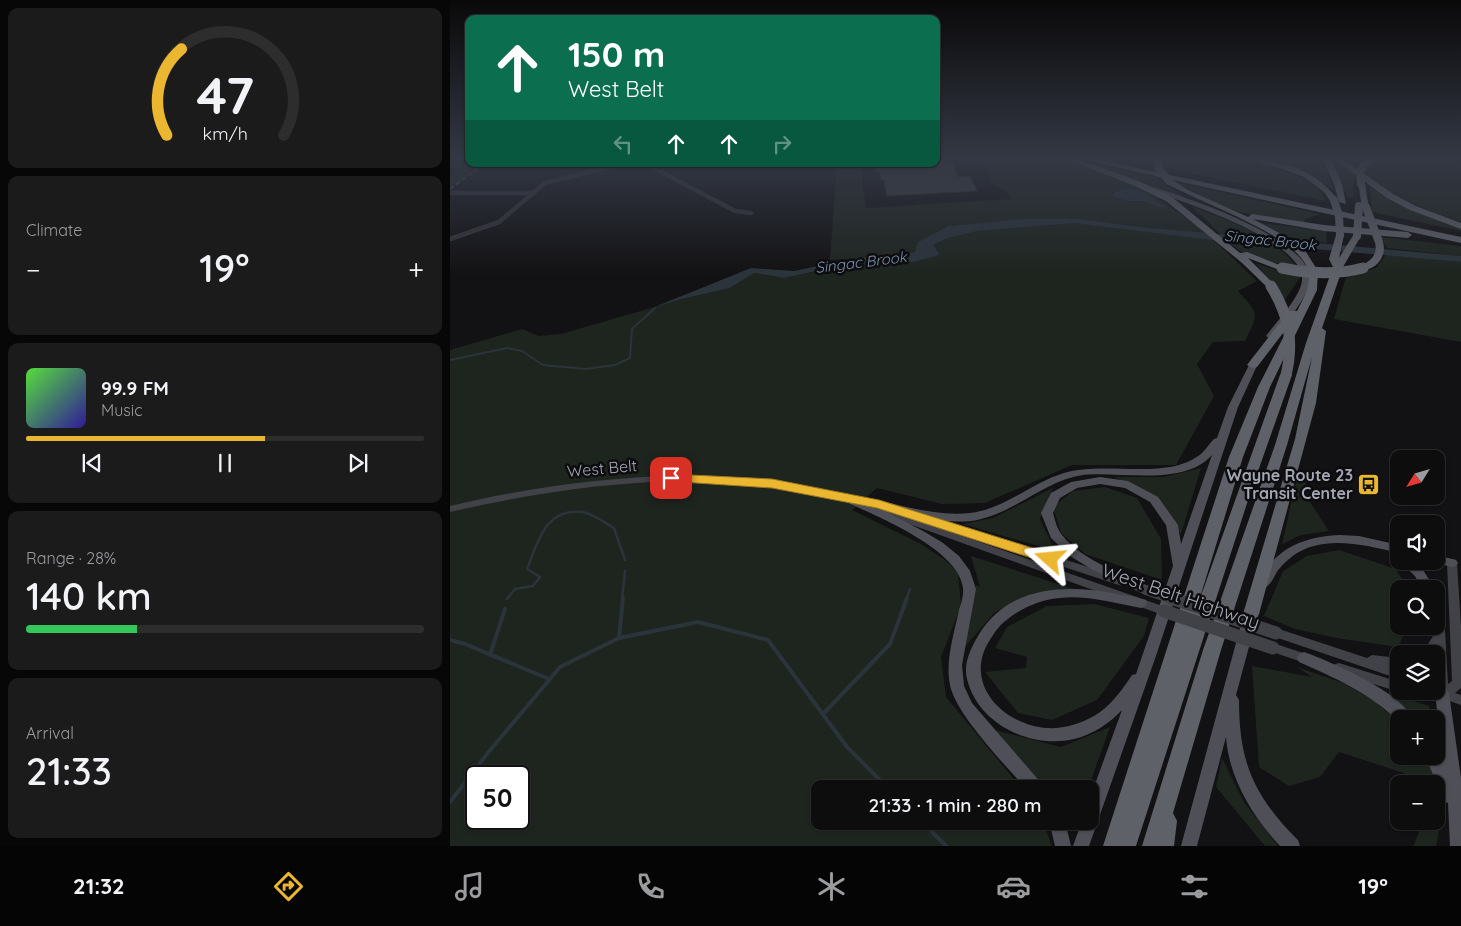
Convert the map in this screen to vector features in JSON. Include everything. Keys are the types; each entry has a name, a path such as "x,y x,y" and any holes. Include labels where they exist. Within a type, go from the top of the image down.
{"highway":[{"path":"1126,846 1244,491 1286,375 1290,357 1291,331 1284,309 1271,286 1210,231 1166,198"},
{"path":"1114,846 1236,457 1261,394 1312,290 1314,281 1314,271 1310,261 1298,248 1198,198"},
{"path":"1264,198 1461,242"},
{"path":"1298,198 1461,233"},
{"path":"1335,198 1338,201 1344,222 1334,258 1338,267"},
{"path":"1152,846 1212,650 1281,445 1322,313 1338,267 1355,240 1359,226 1362,198"},
{"path":"1395,198 1461,226"},
{"path":"1224,243 1263,262 1282,268 1325,274 1363,268 1374,262 1380,249 1362,206"},
{"path":"1220,209 1297,225 1461,242"},
{"path":"1253,365 1312,290"},
{"path":"1251,614 1261,570 1308,416 1322,313"},
{"path":"1163,846 1178,760"}],"main road":[{"path":"1081,846 1150,654 1239,392 1265,342 1298,298 1305,284 1306,274 1303,265 1287,243 1239,222 1176,198"},
{"path":"864,501 946,516 980,515 998,510 1071,474 1099,471 1167,472 1184,468 1211,451 1220,439 1228,422"},
{"name":"West Belt","path":"450,509 547,489 646,479 696,478 772,484 848,498"},
{"path":"1144,596 1090,562 1063,543 1056,535 1048,519 1049,506 1056,495 1071,485 1101,480 1132,486 1150,497 1170,519 1176,536 1178,565 1174,583"},
{"path":"848,498 939,546 965,570 970,580 970,589 955,665 955,675 961,696 973,716 1028,780"},
{"name":"West Belt Highway","path":"848,498 894,508 1144,596 1273,648 1390,684"},
{"name":"West Belt Highway","path":"848,498 1144,596 1276,633 1390,671"},
{"path":"1340,539 1371,546 1390,553"},
{"path":"1189,846 1234,673 1251,614 1266,577 1286,555 1303,544 1312,541 1340,539 1371,542 1390,547"},
{"path":"1445,561 1452,563 1458,683 1452,690 1445,691"},
{"path":"1416,570 1423,580"},
{"path":"1144,596 1072,593 1044,596 1022,603 994,622 982,638 974,656 974,683 988,708 1007,723 1034,734 1062,735 1087,728 1109,714 1126,694 1150,654"},
{"path":"1439,636 1439,645"},
{"path":"1434,645 1439,636"},
{"path":"1342,654 1390,662"},
{"path":"1304,658 1352,678 1370,689 1395,710"},
{"path":"1234,673 1231,728 1237,763 1256,802 1270,822 1292,846"},
{"path":"1445,694 1461,700"},
{"path":"1440,700 1459,838"},
{"path":"1437,765 1449,790 1459,838"},
{"path":"1059,830 1063,846"}],"street":[{"path":"450,239 499,222 526,198"},
{"path":"711,198 735,211 751,213"}],"shaded area":[{"path":"834,198 865,198 866,208 1012,198 1159,198 1204,231 1257,281 1238,291 1255,314 1253,325 1245,341 1213,342 1197,364 1214,396 1176,465 1072,465 985,503 942,504 877,488 852,510 921,544 945,560 958,572 961,606 941,657 946,697 1015,780 811,780 811,830 1046,830 1052,846 450,846 450,350 522,329 539,336 561,334 682,299 730,288 754,273 784,278 849,264 914,262 940,255 932,245 948,238 1020,220 948,226 918,242 916,252 884,257 830,260"},
{"path":"1207,198 1249,198 1320,214 1306,219 1302,224 1229,210"},
{"path":"1371,198 1392,198 1461,227 1461,231 1372,212"},
{"path":"1403,198 1461,198 1461,222"},
{"path":"1191,206 1234,223 1262,237 1287,256 1297,267 1262,260 1238,249"},
{"path":"1261,223 1326,231 1327,243 1293,240"},
{"path":"1381,237 1461,246 1461,256 1387,248"},
{"path":"1386,255 1461,262 1461,342 1334,319 1346,276 1376,268"},
{"path":"1255,263 1279,271 1302,275 1284,301 1271,281"},
{"path":"1201,468 1181,534 1154,498 1114,477 1164,477"},
{"path":"1297,477 1305,479 1308,499 1329,531 1301,535 1282,544"},
{"path":"1105,487 1137,498 1161,539 1162,580 1085,554 1061,533 1053,507 1073,491"},
{"path":"1053,488 1040,519 1055,551 963,524 993,518"},
{"path":"1339,550 1390,567 1390,570 1397,570 1403,580 1390,580 1390,635 1404,635 1399,645 1390,646 1336,638 1295,629 1264,616 1283,571 1307,556"},
{"path":"971,556 1074,589 1034,594 995,612 963,649 976,585 980,587"},
{"path":"1094,604 1149,618 1144,636 1097,700 1052,720 1018,713 985,672 1026,668 1027,657 995,648 1007,627 1047,606"},
{"path":"1252,666 1312,677 1297,667 1343,683 1373,700 1390,714 1390,765 1429,765 1435,775 1405,775 1404,773 1339,752 1320,777 1289,786 1259,767"},
{"path":"1382,691 1390,694 1390,698"},
{"path":"1393,700 1410,700 1429,706 1430,710 1404,710"},
{"path":"1110,727 1091,780 1034,780 991,729 1061,747"},
{"path":"1222,758 1244,802 1278,846 1265,846 1216,787"},
{"path":"1420,830 1439,830 1436,846 1411,846 1414,845"}],"water":[{"path":"1120,198 1152,198 1166,207 1158,207 1143,201 1128,201"},
{"path":"1024,219 1078,219 1139,227 1461,256 1461,262 1213,240 1074,223 977,231 948,238 933,245 940,255 914,262 849,264 784,278 754,273 730,288 652,308 751,268 794,271 855,258 884,257 915,252 918,242 948,226"}],"waterway":[{"name":"Singac Brook","path":"450,360 507,348 522,351 543,365 586,369 615,365 630,358 632,329 655,308"},
{"path":"507,599 515,589 533,586 540,577 527,569 539,538 551,521 559,515 569,512 582,512 594,516 614,528 625,560"},
{"path":"622,600 625,571"},
{"path":"906,600 910,589"},
{"path":"619,638 623,598"},
{"path":"823,714 890,644 907,598"},
{"path":"490,654 505,609"},
{"path":"619,638 698,622 768,640 847,747 880,780"},
{"path":"450,802 491,749 560,667 619,638"},
{"path":"450,640 490,654"},
{"path":"490,654 549,679"},
{"path":"930,830 946,846"}],"place":[{"name":"Wayne Route 23 Transit Center","path":"1369,484"}],"route":[{"path":"671,478 746,481 823,492 894,508 1050,559"}]}
